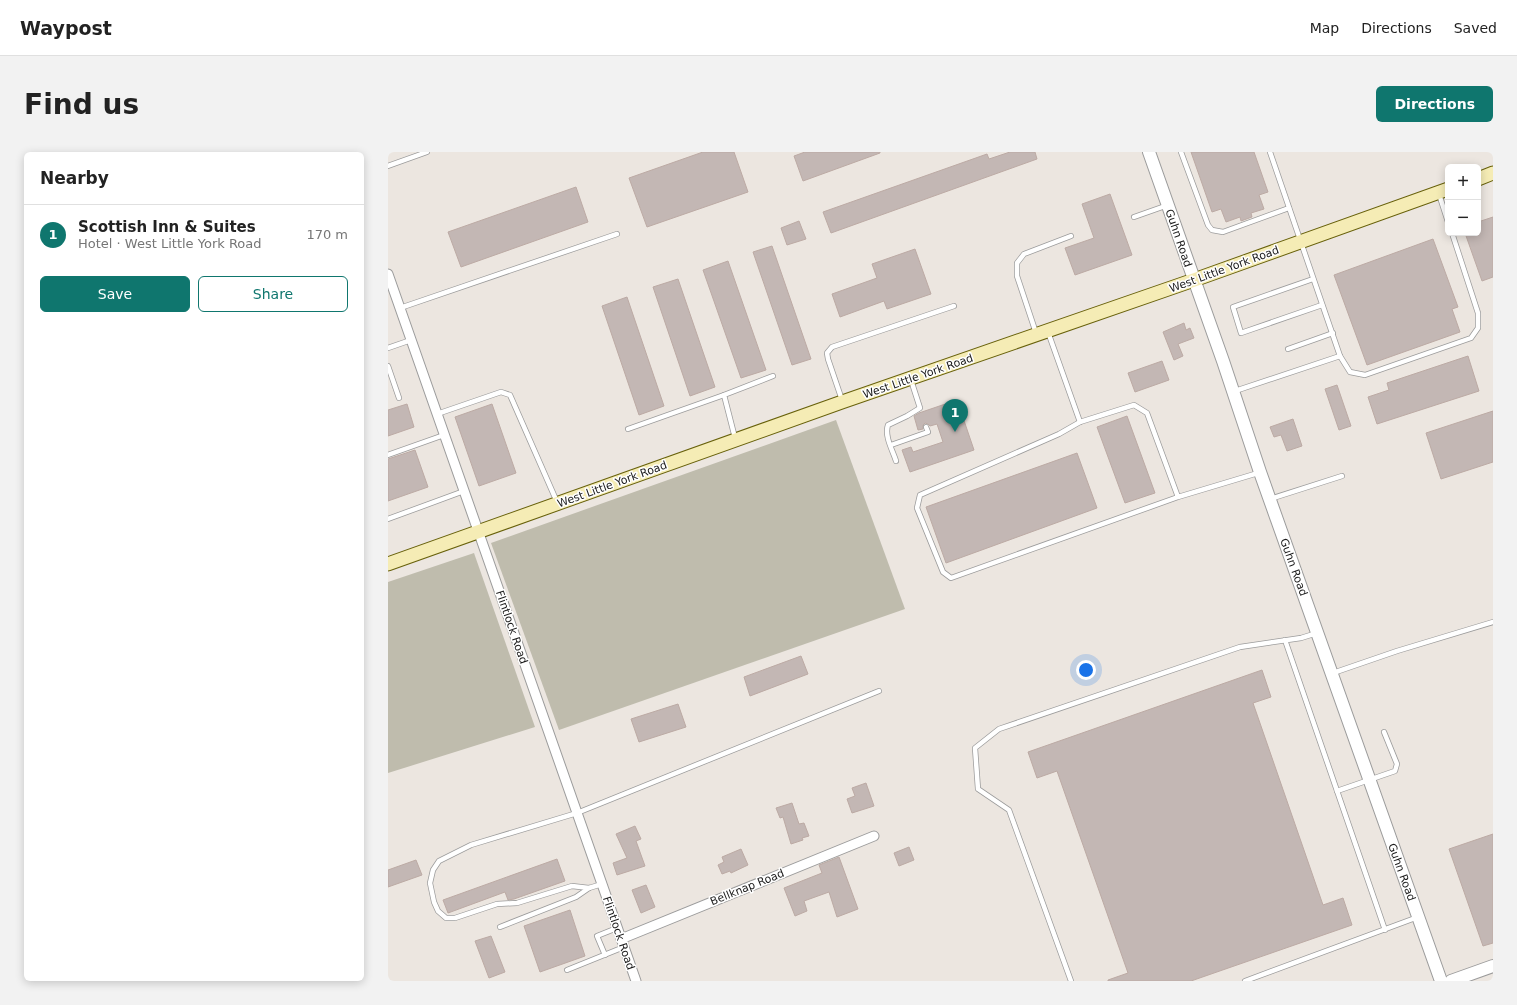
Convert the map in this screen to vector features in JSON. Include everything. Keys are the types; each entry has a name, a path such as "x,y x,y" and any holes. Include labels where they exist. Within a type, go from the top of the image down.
{"main road":[{"path":"1481,178 1493,173"},
{"name":"West Little York Road","path":"388,564 842,402 1194,280 1443,191"}],"street":[{"name":"Guhn Road","path":"1149,152 1260,472 1441,981"},
{"name":"Flintlock Road","path":"388,274 636,981"},
{"name":"Bellknap Road","path":"622,943 874,836"},
{"path":"1451,981 1493,966"}],"lane":[{"path":"388,166 427,152"},
{"path":"1181,152 1208,225 1212,230 1223,232 1290,208"},
{"path":"1270,152 1340,356 1350,372 1365,375 1471,338 1478,328 1478,313 1453,236"},
{"path":"1443,191 1445,203"},
{"path":"1134,217 1168,205"},
{"path":"400,308 617,234"},
{"path":"1071,236 1024,254 1017,264 1017,276 1080,422"},
{"path":"1313,279 1233,307 1241,333 1322,305"},
{"path":"842,402 827,353 832,347 954,306"},
{"path":"1288,349 1332,333"},
{"path":"388,348 411,340"},
{"path":"1233,392 1340,356"},
{"path":"388,366 400,398"},
{"path":"628,429 773,376"},
{"path":"896,461 887,434 888,425 920,410 910,378"},
{"path":"437,414 501,392 510,396 558,503"},
{"path":"724,395 735,440"},
{"path":"1178,497 1147,413 1134,405 1080,422 1059,434 920,495 917,508 943,572 952,578 1178,497 1260,472"},
{"path":"891,446 928,432 926,428"},
{"path":"388,455 444,435"},
{"path":"1270,499 1342,476"},
{"path":"388,519 464,491"},
{"path":"1332,674 1396,651 1493,622"},
{"path":"1071,981 1009,810 978,790 975,748 999,729 1240,647 1301,638 1317,633"},
{"path":"1285,640 1385,930"},
{"path":"589,888 572,886 517,903 497,904 455,918 446,918 438,911 434,902 430,883 433,870 439,861 471,845 577,813 878,691"},
{"path":"1337,791 1395,771 1397,764 1384,732"},
{"path":"500,927 576,897 589,888 602,884"},
{"path":"1245,981 1418,918"},
{"path":"605,955 597,936 617,928"},
{"path":"567,970 605,955 622,943"}],"shaded area":[{"path":"836,420 905,609 559,730 491,543"},
{"path":"474,553 535,727 388,773 388,582"}],"building":[{"path":"703,152 734,152 748,192 647,227 629,178"},
{"path":"805,152 880,153 803,181 794,156"},
{"path":"1010,152 1035,152 1037,159 831,233 823,212 987,154 989,159"},
{"path":"1191,152 1254,152 1268,192 1259,195 1264,209 1251,213 1252,217 1241,221 1240,217 1226,222 1221,209 1212,212"},
{"path":"576,187 588,222 461,267 448,232"},
{"path":"1110,194 1132,255 1075,275 1065,248 1094,238 1082,204"},
{"path":"1493,217 1493,277 1482,281 1466,236 1481,236 1481,221"},
{"path":"799,221 806,239 787,245 781,228"},
{"path":"1433,239 1458,307 1452,309 1460,332 1367,365 1334,275"},
{"path":"772,246 811,359 792,365 753,252"},
{"path":"915,249 931,294 887,309 884,301 840,317 832,294 877,278 872,264"},
{"path":"728,261 766,370 741,378 703,270"},
{"path":"678,279 715,387 690,396 653,287"},
{"path":"627,297 664,406 639,415 602,306"},
{"path":"1184,323 1186,330 1190,328 1194,338 1178,344 1183,356 1174,360 1163,332"},
{"path":"1468,356 1479,391 1377,424 1368,397 1389,390 1387,383"},
{"path":"1162,361 1169,380 1135,392 1128,373"},
{"path":"1337,385 1351,426 1339,430 1325,389"},
{"path":"957,400 974,450 910,472 902,450 911,447 913,452 943,442 937,424 930,426 925,423 923,425 923,429 918,430 914,416"},
{"path":"407,404 414,427 388,436 388,410"},
{"path":"492,404 516,473 479,486 455,417"},
{"path":"1493,411 1493,462 1441,479 1426,433"},
{"path":"1127,416 1155,493 1125,503 1097,427"},
{"path":"1293,419 1302,446 1287,451 1281,435 1274,437 1270,427"},
{"path":"415,450 428,487 388,501 388,459"},
{"path":"1077,453 1097,508 946,563 926,507"},
{"path":"801,656 808,674 750,696 744,677"},
{"path":"1262,670 1271,697 1253,703 1323,905 1343,898 1352,925 1191,981 1108,981 1128,973 1057,771 1037,778 1028,752"},
{"path":"678,704 686,727 639,742 631,719"},
{"path":"866,783 874,806 852,813 847,799 855,796 852,788"},
{"path":"792,803 799,824 804,823 809,836 802,838 803,840 791,844 783,817 780,818 776,808"},
{"path":"635,826 641,839 636,841 645,866 617,875 613,863 627,858 616,834"},
{"path":"1493,834 1493,943 1483,946 1449,849"},
{"path":"909,847 914,860 899,866 894,853"},
{"path":"741,849 748,865 731,873 730,871 722,874 718,865 724,862 722,857"},
{"path":"839,857 858,909 837,917 829,892 804,901 807,911 795,916 784,888 822,873 819,865"},
{"path":"557,859 565,881 514,899 508,900 505,892 448,913 443,900"},
{"path":"416,860 422,875 388,887 388,870"},
{"path":"646,885 655,907 641,913 632,890"},
{"path":"570,910 585,956 540,972 524,926"},
{"path":"491,936 505,972 489,978 475,941"}],"place":[{"name":"Scottish Inn & Suites","path":"955,432"}]}
